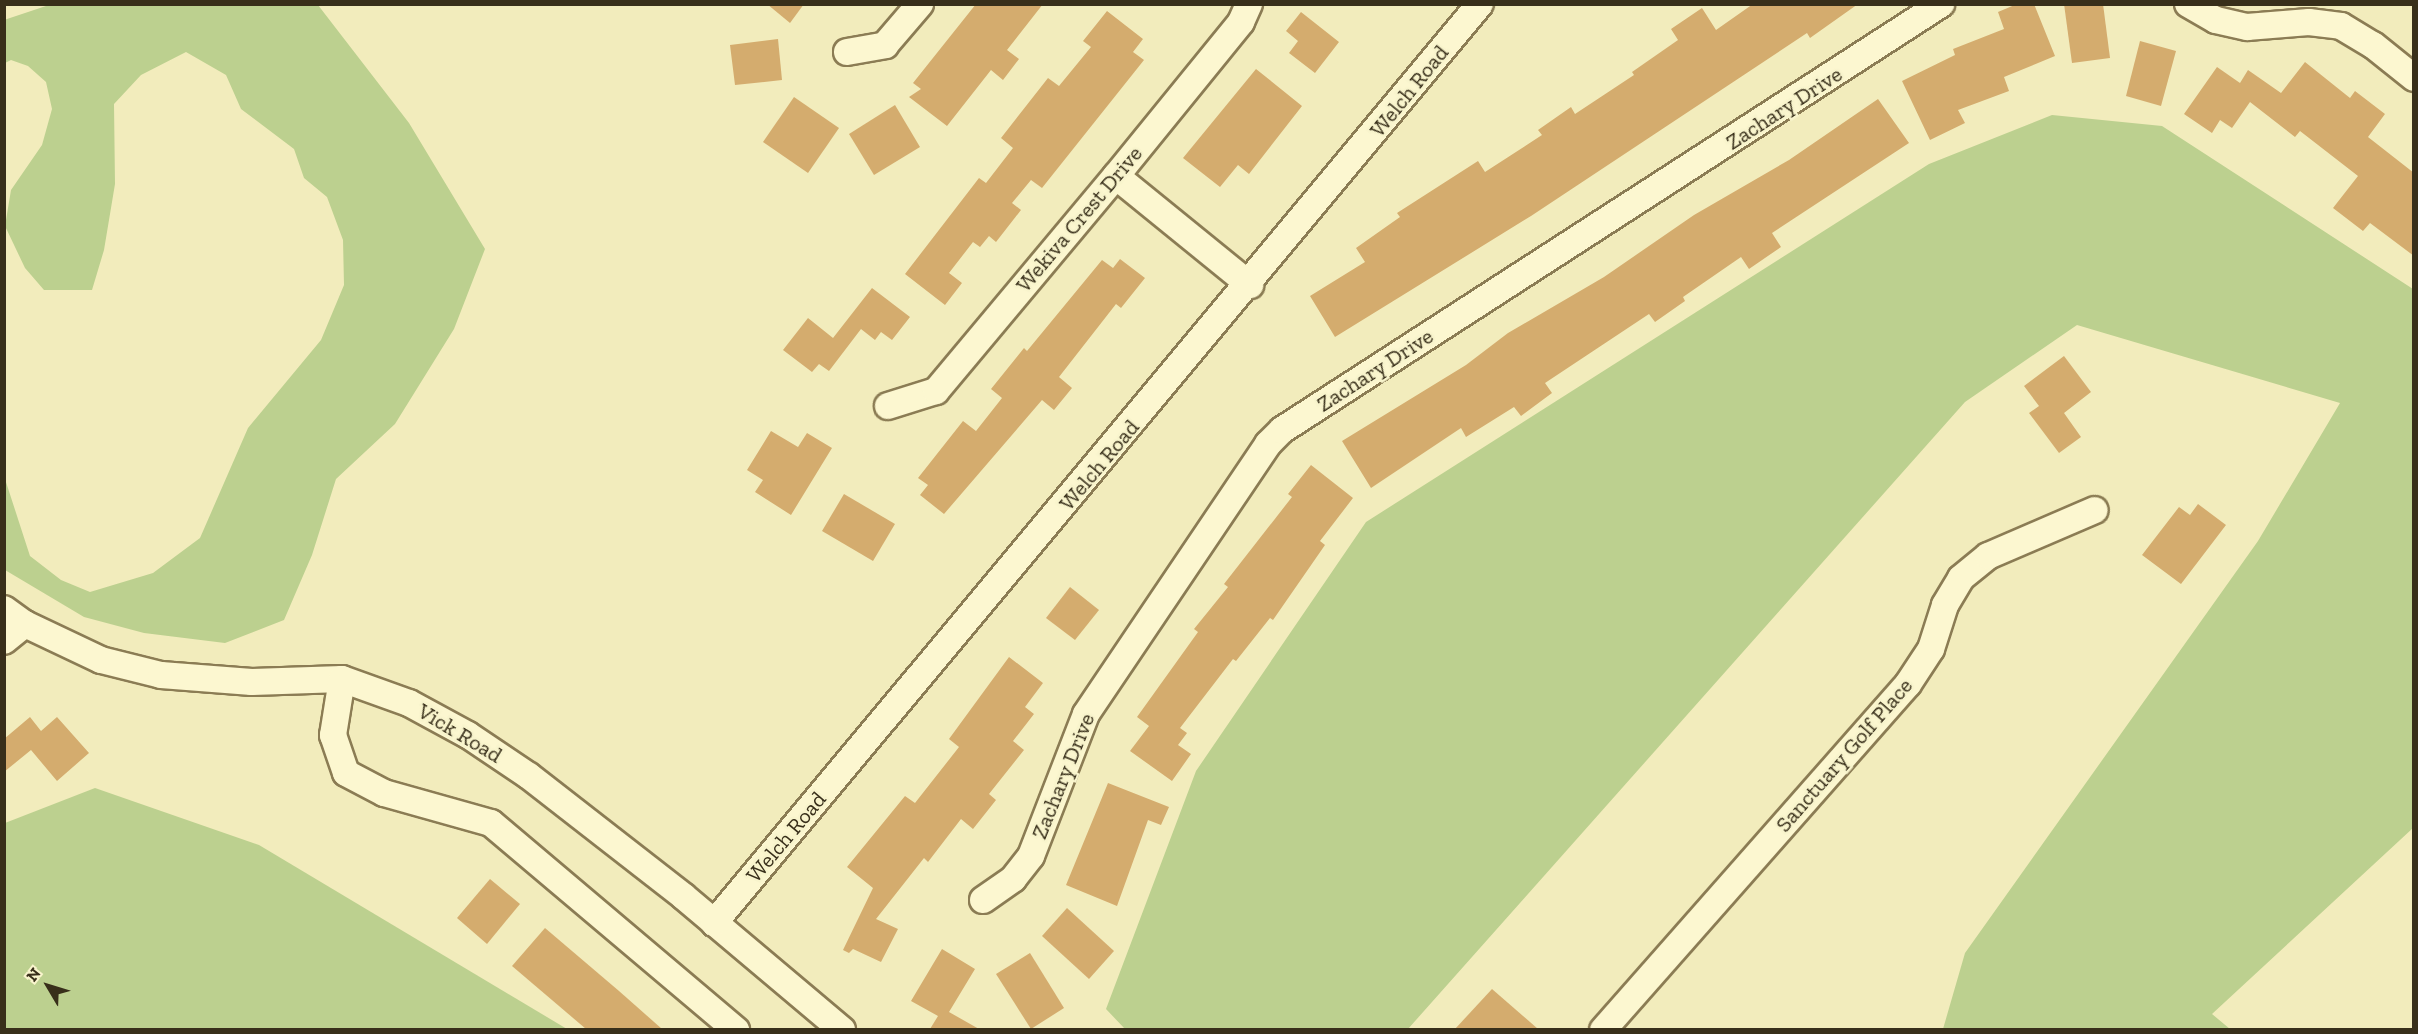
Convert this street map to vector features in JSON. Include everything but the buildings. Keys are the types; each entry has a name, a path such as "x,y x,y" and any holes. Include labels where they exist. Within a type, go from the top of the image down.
{"street":[{"path":"847,52 885,45 920,4"},
{"name":"Wekiva Crest Drive","path":"888,406 936,391 1241,22 1249,4"},
{"name":"Welch Road","path":"714,922 1250,285 1480,4"},
{"name":"Zachary Drive","path":"983,900 1013,879 1031,856 1086,714 1268,444 1282,430 1941,4"},
{"path":"2188,4 2216,21 2247,27 2309,22 2341,26 2373,45 2414,78"},
{"path":"1116,176 1250,285"},
{"name":"Sanctuary Golf Place","path":"1615,1025 1908,684 1931,649 1945,605 1961,578 1988,556 2095,510"},
{"path":"4,641 15,616"},
{"name":"Vick Road","path":"15,616 101,660 161,675 252,682 342,678 409,703 468,735 529,776 714,922 842,1029"},
{"path":"342,678 333,735 346,773 384,794 491,823 736,1029"}],"green space":[{"path":"49,5 318,5 409,123 485,249 454,329 395,424 336,479 312,555 284,620 225,643 144,633 84,617 5,570 5,479 30,556 61,580 90,592 153,573 200,538 248,428 321,340 344,285 343,240 327,197 304,178 294,149 241,109 226,75 186,52 141,75 114,104 115,184 104,250 92,290 44,290 25,268 5,226 11,190 42,145 52,109 46,82 28,66 11,60 5,63 4,20"},
{"path":"2052,115 2162,126 2413,289 2413,828 2212,1014 2230,1029 1943,1029 1965,953 2258,541 2340,403 2077,325 1965,402 1408,1029 1125,1029 1106,1009 1196,771 1366,522 1929,164"},
{"path":"95,788 259,845 567,1029 5,1029 5,823"}]}
